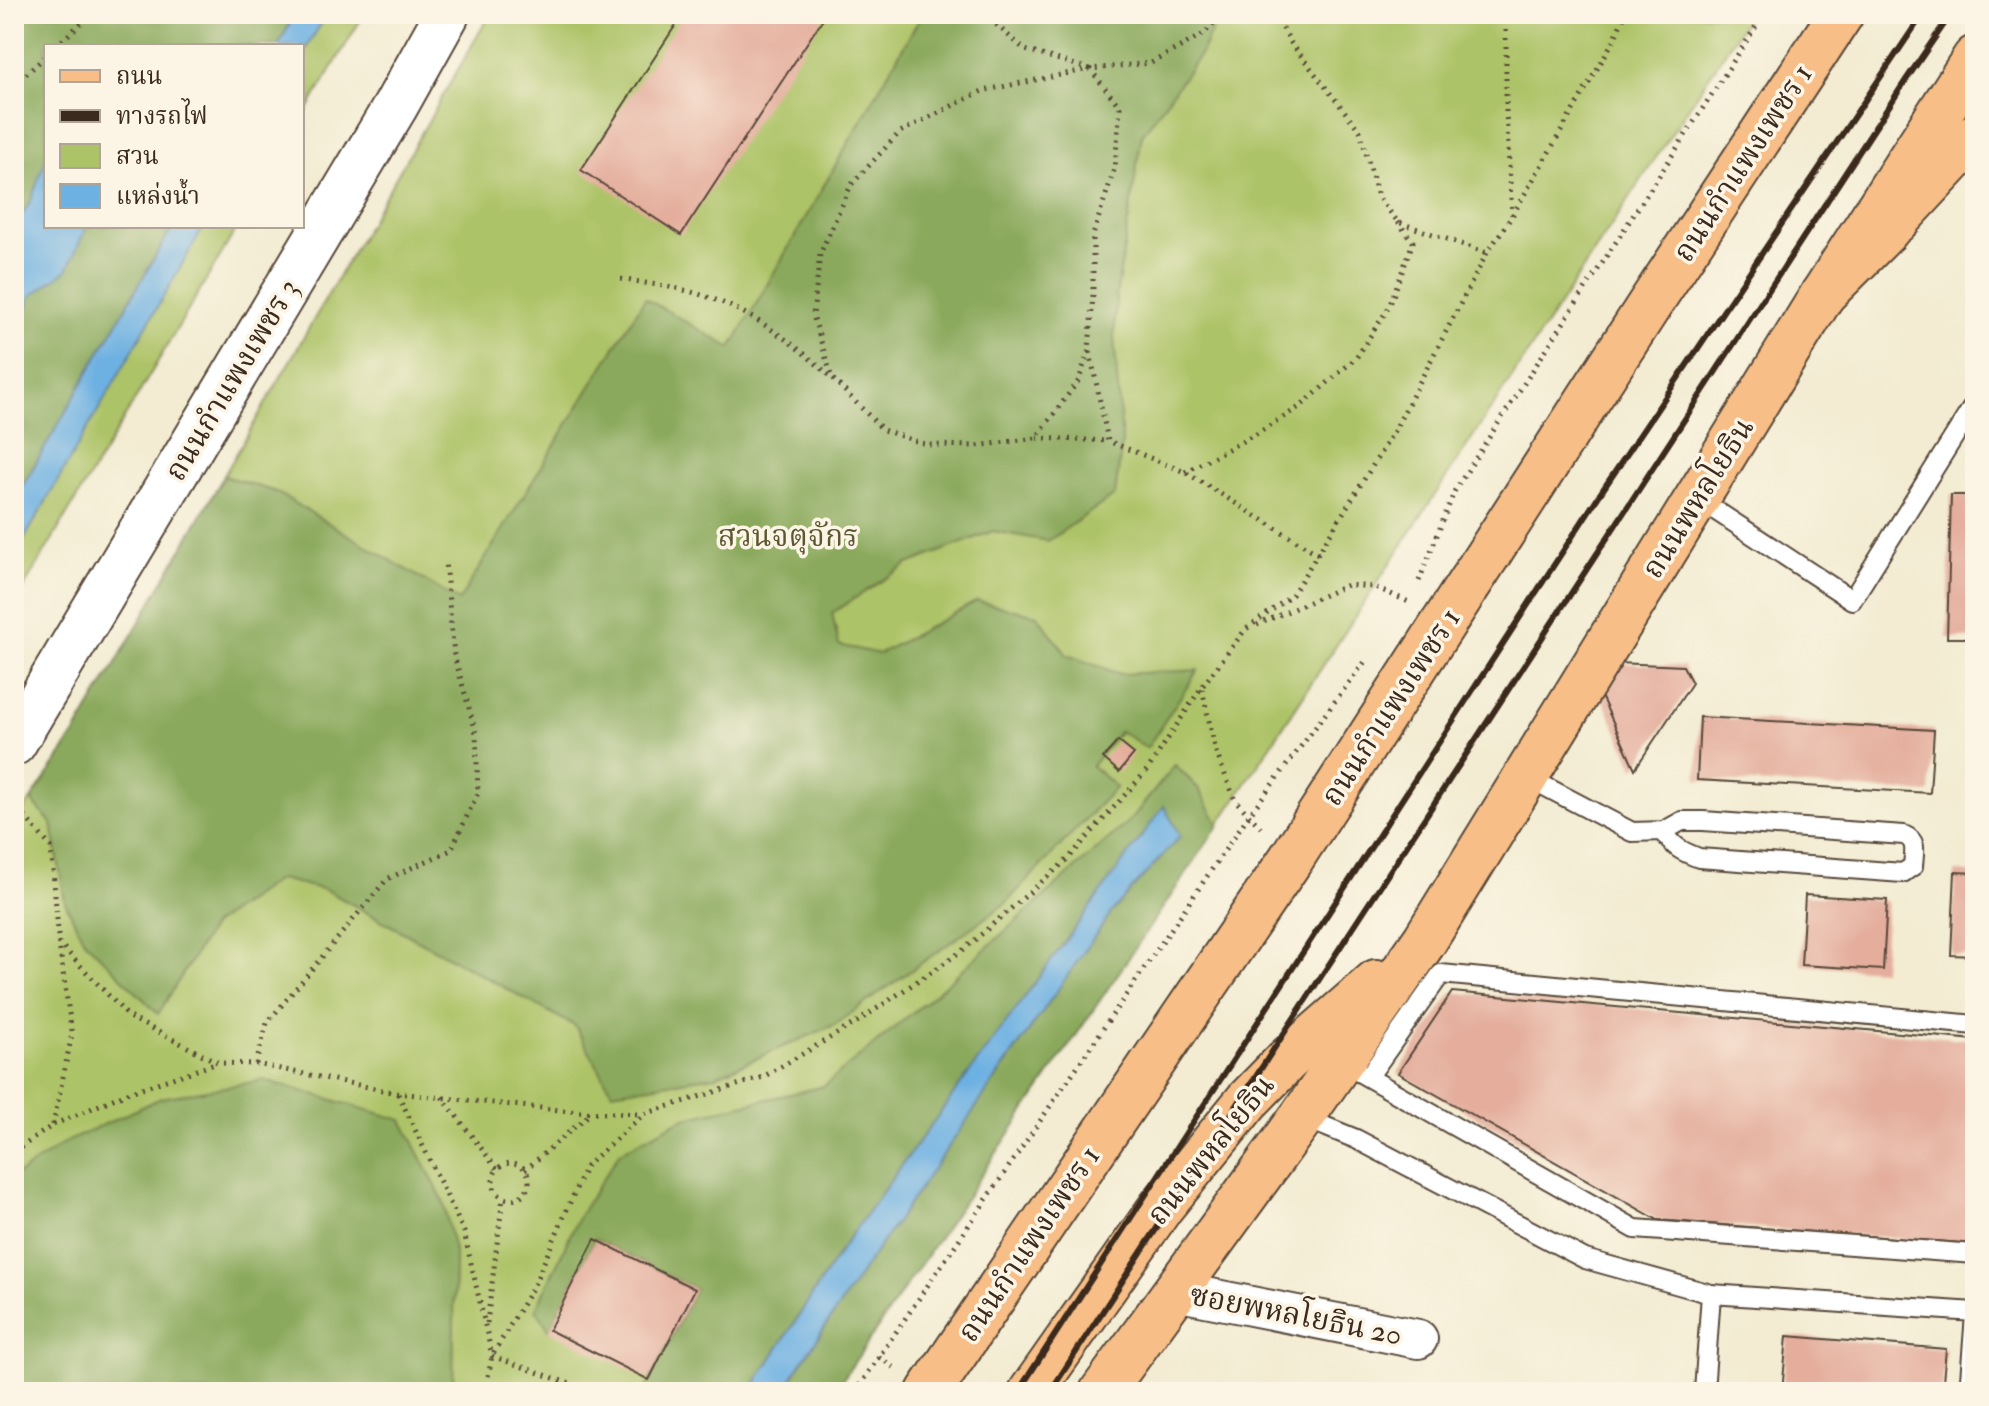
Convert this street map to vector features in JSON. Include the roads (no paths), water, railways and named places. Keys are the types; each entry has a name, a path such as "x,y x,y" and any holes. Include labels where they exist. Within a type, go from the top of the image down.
{"main road":[{"path":"1814,55 1830,14"},
{"name":"ถนนกำแพงเพชร 1","path":"915,1382 1291,859 1427,613 1648,307 1841,14"},
{"path":"1814,55 1869,14"},
{"name":"ถนนพหลโยธิน","path":"1102,1392 1302,1117 1355,1069 1425,940 1823,294 1975,58"},
{"path":"1823,294 1975,136"},
{"path":"1887,230 1947,183 1975,166"},
{"name":"ถนนพหลโยธิน","path":"1031,1392 1161,1207 1247,1101 1287,1060 1425,940"}],"street":[{"name":"ถนนกำแพงเพชร 3","path":"14,743 395,107 447,14"},
{"name":"ซอยพหลโยธิน 20","path":"1175,1291 1418,1339"}],"lane":[{"path":"1698,499 1852,600 1975,403"},
{"path":"1527,777 1632,832 1664,831 1682,821 1703,821 1904,835 1911,838 1915,845 1913,866 1903,873 1699,858 1683,852 1670,842 1664,831"},
{"path":"1975,1025 1441,974 1355,1069 1635,1229 1975,1254"},
{"path":"1302,1117 1356,1139 1585,1259 1711,1294 1975,1314 1969,1392"},
{"path":"1704,1392 1711,1294"}],"water":[{"path":"295,14 327,14 304,52 304,44 279,44"},
{"path":"44,164 44,228 86,228 67,270 31,296 14,352 14,225 30,203"},
{"path":"172,228 203,228 14,557 14,501"},
{"path":"1164,806 1180,836 1113,910 782,1392 750,1392 848,1239"}],"railway":[{"path":"1018,1392 1598,497 1923,14"},
{"path":"1050,1392 1951,14"}],"park label":[{"name":"สวนจตุจักร","path":"788,536"}]}
